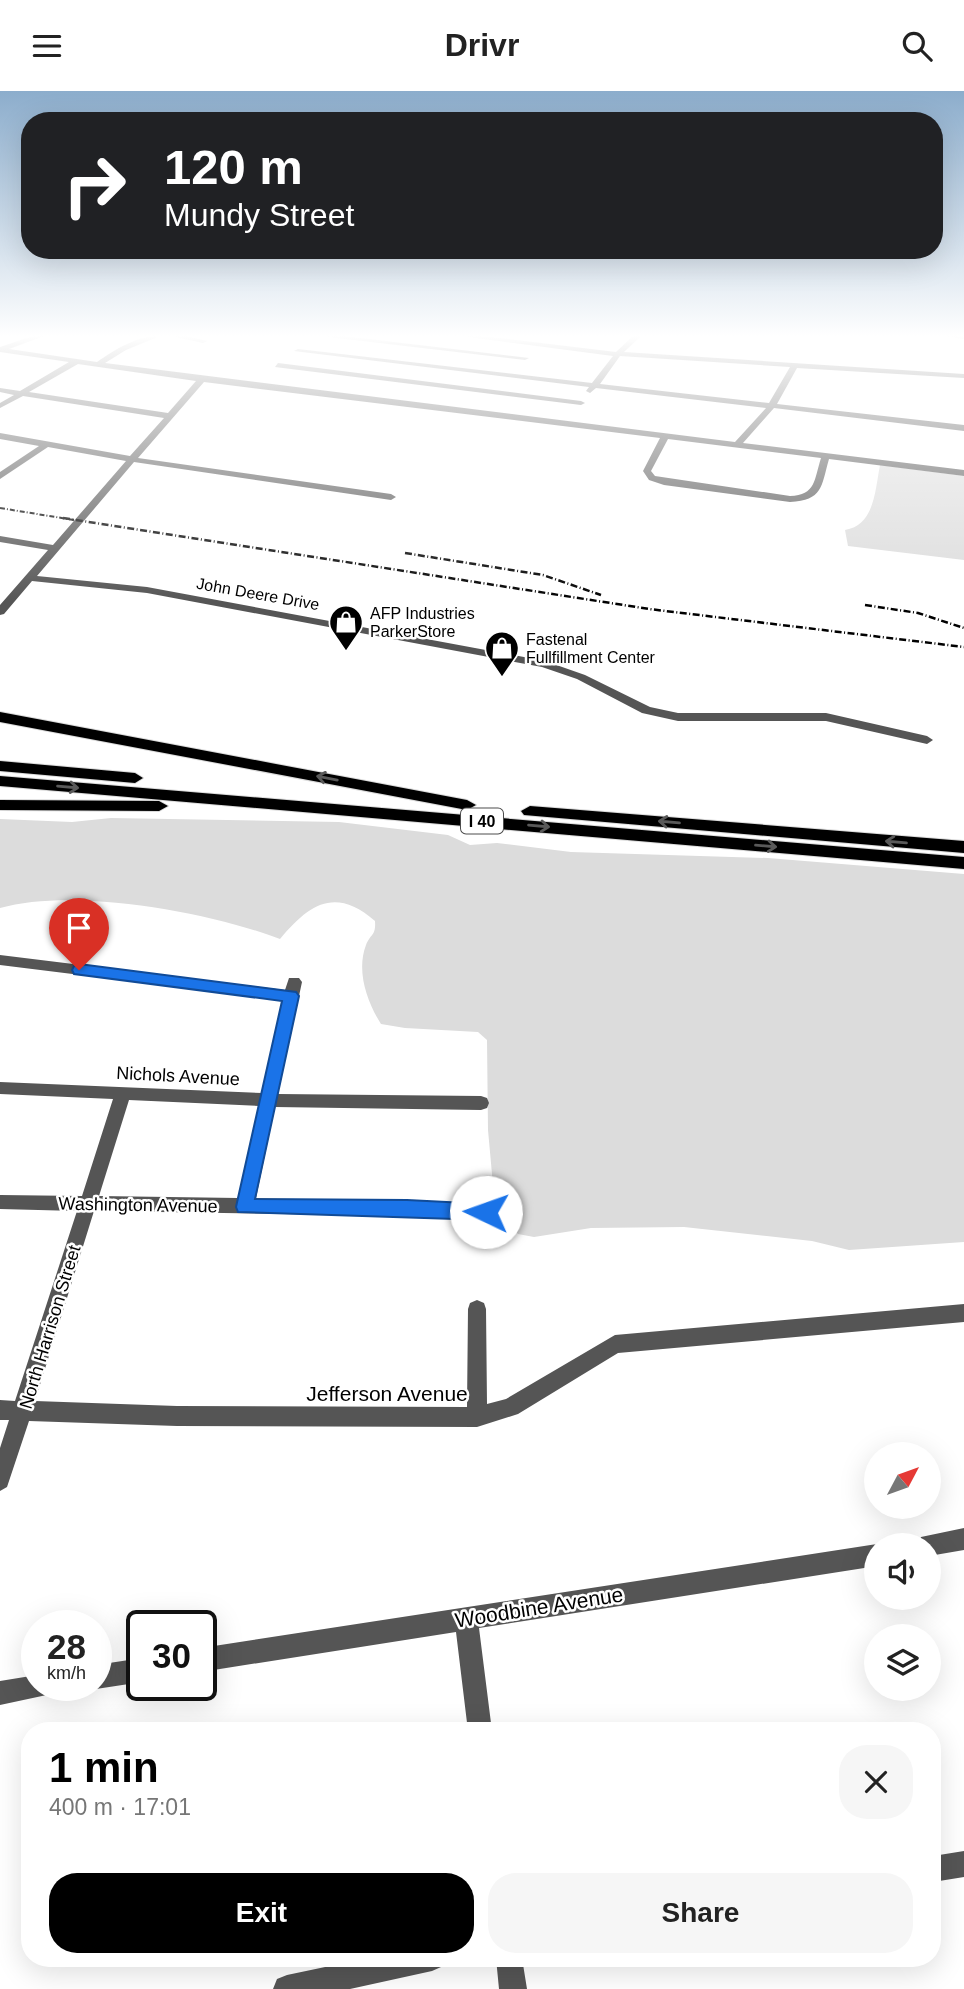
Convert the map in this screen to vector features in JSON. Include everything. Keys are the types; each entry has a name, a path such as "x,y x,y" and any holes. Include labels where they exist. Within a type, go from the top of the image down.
{"highway":[{"path":"0,717 467,805"},
{"name":"I 40","path":"0,766 964,847"},
{"name":"I 40","path":"0,781 964,863"},
{"path":"0,805 300,806"}],"street":[{"path":"0,613 162,425"},
{"path":"570,425 964,473"},
{"path":"736,446 755,425"},
{"path":"933,425 964,428"},
{"path":"0,436 132,460 391,497"},
{"path":"665,436 647,471 652,478 664,482 790,499 806,498 815,492 826,456"},
{"path":"0,475 47,444"},
{"path":"0,539 54,548"},
{"name":"John Deere Drive","path":"29,578 147,590 545,664 581,677 646,710 678,717 826,717 927,740"},
{"path":"0,960 293,989 245,1207"},
{"name":"Nichols Avenue","path":"0,1088 268,1100 481,1103"},
{"name":"North Harrison Street","path":"0,1480 123,1093"},
{"name":"Washington Avenue","path":"0,1202 407,1208 486,1212"},
{"path":"477,1309 477,1417"},
{"name":"Jefferson Avenue","path":"0,1410 177,1416 477,1417 511,1406 615,1345 785,1327 964,1313"},
{"path":"941,1543 964,1539"},
{"name":"Woodbine Avenue","path":"217,1657 864,1557"},
{"path":"466,1618 479,1722"},
{"path":"0,1693 21,1690"},
{"path":"941,1868 964,1864"},
{"path":"287,1989 390,1967"},
{"path":"510,1967 513,1989"}],"shaded area":[{"path":"880,465 964,476 964,560 848,546 845,530 855,527 868,514 875,495"},
{"path":"111,818 339,822 448,835 470,845 497,843 571,852 768,858 964,874 964,1242 849,1250 812,1241 684,1227 591,1228 534,1237 518,1234 505,1220 494,1196 488,1130 487,1040 478,1032 381,1024 367,996 362,965 366,945 374,932 375,921 361,911 348,904 324,904 302,916 280,939 217,920 141,905 65,900 30,902 0,908 0,819 72,822"}],"railway":[{"path":"0,508 74,520"},
{"path":"63,518 649,609 964,647"},
{"path":"405,553 543,575 601,595"},
{"path":"865,605 918,613 964,628"}],"place":[{"name":"AFP Industries ParkerStore","path":"346,652"},
{"name":"Fastenal Fullfillment Center","path":"502,678"}],"route":[{"path":"79,970 291,996 245,1207 407,1208 486,1212"}]}
